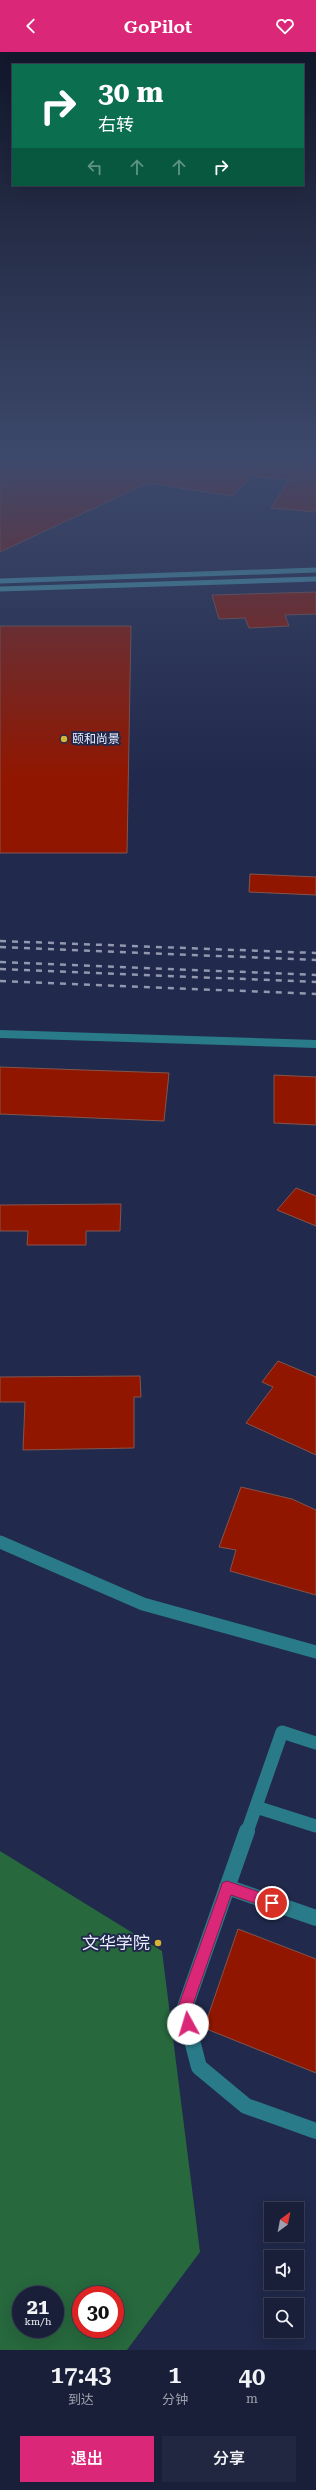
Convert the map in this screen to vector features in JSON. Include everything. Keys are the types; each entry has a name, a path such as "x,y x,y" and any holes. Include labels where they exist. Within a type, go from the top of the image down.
{"main road":[{"path":"0,581 316,570"},
{"path":"0,589 316,579"}],"street":[{"path":"0,1034 316,1044"},
{"path":"0,1542 143,1604 316,1652"},
{"path":"316,1743 282,1732 184,2010 199,2067 246,2106 316,2131"},
{"path":"256,1807 316,1826"},
{"path":"227,1887 316,1918"}],"green space":[{"path":"0,1851 162,1951 200,2252 127,2350 0,2350"}],"building":[{"path":"316,592 316,614 285,615 289,626 249,628 245,618 219,619 212,595"},
{"name":"颐和尚景","path":"0,626 131,626 127,853 0,853"},
{"path":"250,874 316,877 316,895 249,892"},
{"path":"0,1067 169,1073 164,1121 0,1114"},
{"path":"274,1075 316,1077 316,1125 274,1123"},
{"path":"296,1188 316,1196 316,1226 277,1210"},
{"path":"121,1204 120,1231 86,1231 86,1245 27,1245 28,1231 0,1231 0,1205"},
{"path":"278,1361 316,1377 316,1455 246,1423 273,1387 262,1382"},
{"path":"140,1376 141,1397 134,1397 134,1448 23,1450 25,1402 0,1402 0,1377"},
{"path":"241,1487 292,1499 316,1510 316,1595 230,1571 236,1550 219,1547"},
{"path":"238,1929 316,1959 316,2073 204,2028"}],"railway":[{"path":"0,941 316,953"},
{"path":"0,947 316,960"},
{"path":"0,962 316,975"},
{"path":"0,969 316,982"},
{"path":"0,981 316,994"}],"place":[{"name":"颐和尚景","path":"64,739"},
{"name":"文华学院","path":"158,1943"}],"route":[{"path":"188,2024 184,2010 227,1887 272,1903"}]}
